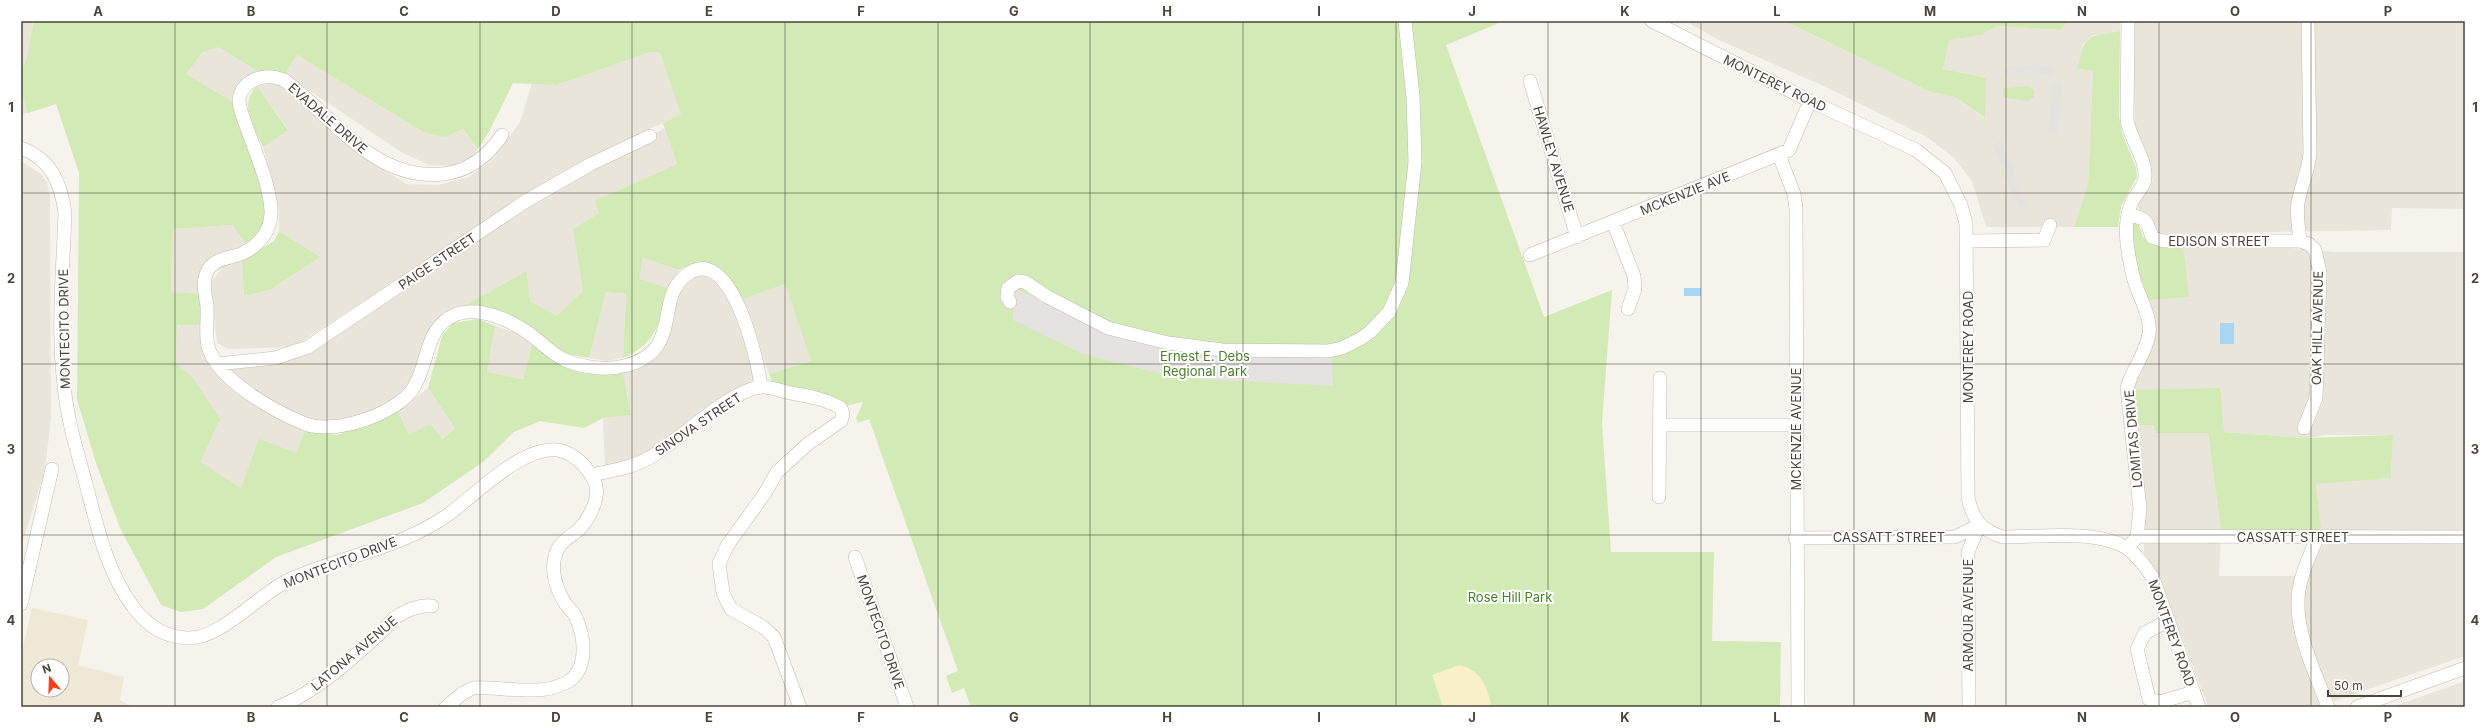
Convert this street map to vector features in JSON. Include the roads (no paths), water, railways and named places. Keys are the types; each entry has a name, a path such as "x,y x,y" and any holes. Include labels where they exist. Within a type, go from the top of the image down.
{"street":[{"path":"1010,302 1007,297 1008,288 1018,281 1025,282 1046,296 1108,328 1168,343 1222,350 1328,351 1352,344 1370,332 1389,312 1402,283 1415,162 1413,97 1405,21"},
{"name":"MONTEREY ROAD","path":"1652,21 1810,101 1916,150 1945,172 1961,205 1967,241 1968,498 1971,512 1980,525 1990,533 2003,537 2092,537 2109,540 2126,548 2140,559 2153,578 2199,707"},
{"name":"LOMITAS DRIVE","path":"2128,21 2128,129 2144,168 2145,178 2131,203 2128,215 2128,249 2133,277 2148,319 2150,333 2145,348 2131,372 2127,388 2140,509 2138,536"},
{"path":"2300,241 2298,203 2308,172 2310,154 2308,21"},
{"name":"EVADALE DRIVE","path":"218,364 212,356 207,337 205,281 207,272 219,260 241,254 259,242 265,234 271,212 261,169 240,108 242,92 247,84 266,76 284,80 373,156 391,167 419,175 449,173 462,170 485,156 502,135"},
{"name":"HAWLEY AVENUE","path":"1530,81 1577,236"},
{"name":"MCKENZIE AVE","path":"1530,255 1789,150 1810,101"},
{"name":"PAIGE STREET","path":"218,364 275,358 308,347 526,201 591,164 650,136"},
{"name":"MONTECITO DRIVE","path":"21,148 29,151 49,166 57,177 63,199 65,213 62,325 63,384 71,429 103,546 133,606 154,628 168,635 187,638 200,637 214,631 275,587 291,579 382,547 424,529 450,513 503,472 535,453 555,450 567,453 585,466 597,487 596,500 577,531 564,539 554,564 557,588 563,601 576,616 582,639 582,663 578,672 563,684 548,688 474,688 463,693 446,707"},
{"name":"MCKENZIE AVENUE","path":"1779,155 1794,194 1796,208 1795,538 1798,707"},
{"name":"EDISON STREET","path":"2128,215 2142,217 2147,221 2152,237 2163,241 2300,241"},
{"path":"1613,222 1634,276 1635,289 1628,309"},
{"path":"1967,241 2044,240 2050,225"},
{"name":"OAK HILL AVENUE","path":"2300,241 2309,244 2315,250 2320,273 2316,398 2304,428"},
{"path":"218,364 247,391 280,412 305,424 318,428 341,428 394,405 411,392 419,377 430,340 437,329 451,317 461,313 477,312 524,330 555,355 575,364 604,368 622,367 648,356 656,348 664,330 672,297 683,277 691,272 706,270 713,271 725,280 744,321 759,375 760,387 774,388 819,400 841,408 843,414 841,421 809,442 777,472 765,493 727,546 719,564 723,593 731,609 774,637 800,707"},
{"path":"1659,496 1660,378"},
{"name":"SINOVA STREET","path":"590,475 631,465 648,459 670,445 730,400 760,387"},
{"path":"1660,424 1796,425"},
{"path":"21,604 52,469"},
{"name":"CASSATT STREET","path":"1795,538 1954,537 1980,525"},
{"name":"ARMOUR AVENUE","path":"1969,707 1968,552 1980,525"},
{"path":"2126,548 2138,536"},
{"name":"CASSATT STREET","path":"2138,536 2317,538 2465,537"},
{"path":"2317,538 2302,574 2298,607 2299,620 2307,647 2328,707"},
{"name":"MONTECITO DRIVE","path":"855,557 907,707"},
{"name":"LATONA AVENUE","path":"278,707 302,696 380,633 396,618 421,607 432,606"},
{"path":"2169,620 2145,634 2137,649 2144,688 2149,699 2160,702 2194,692"},
{"path":"2357,707 2465,668"}],"water":[{"path":"1684,288 1701,288 1701,296 1684,296"},
{"path":"2220,323 2234,323 2234,344 2220,344"}],"park label":[{"name":"Ernest E. Debs Regional Park","path":"1205,364"},
{"name":"Rose Hill Park","path":"1510,597"}]}
